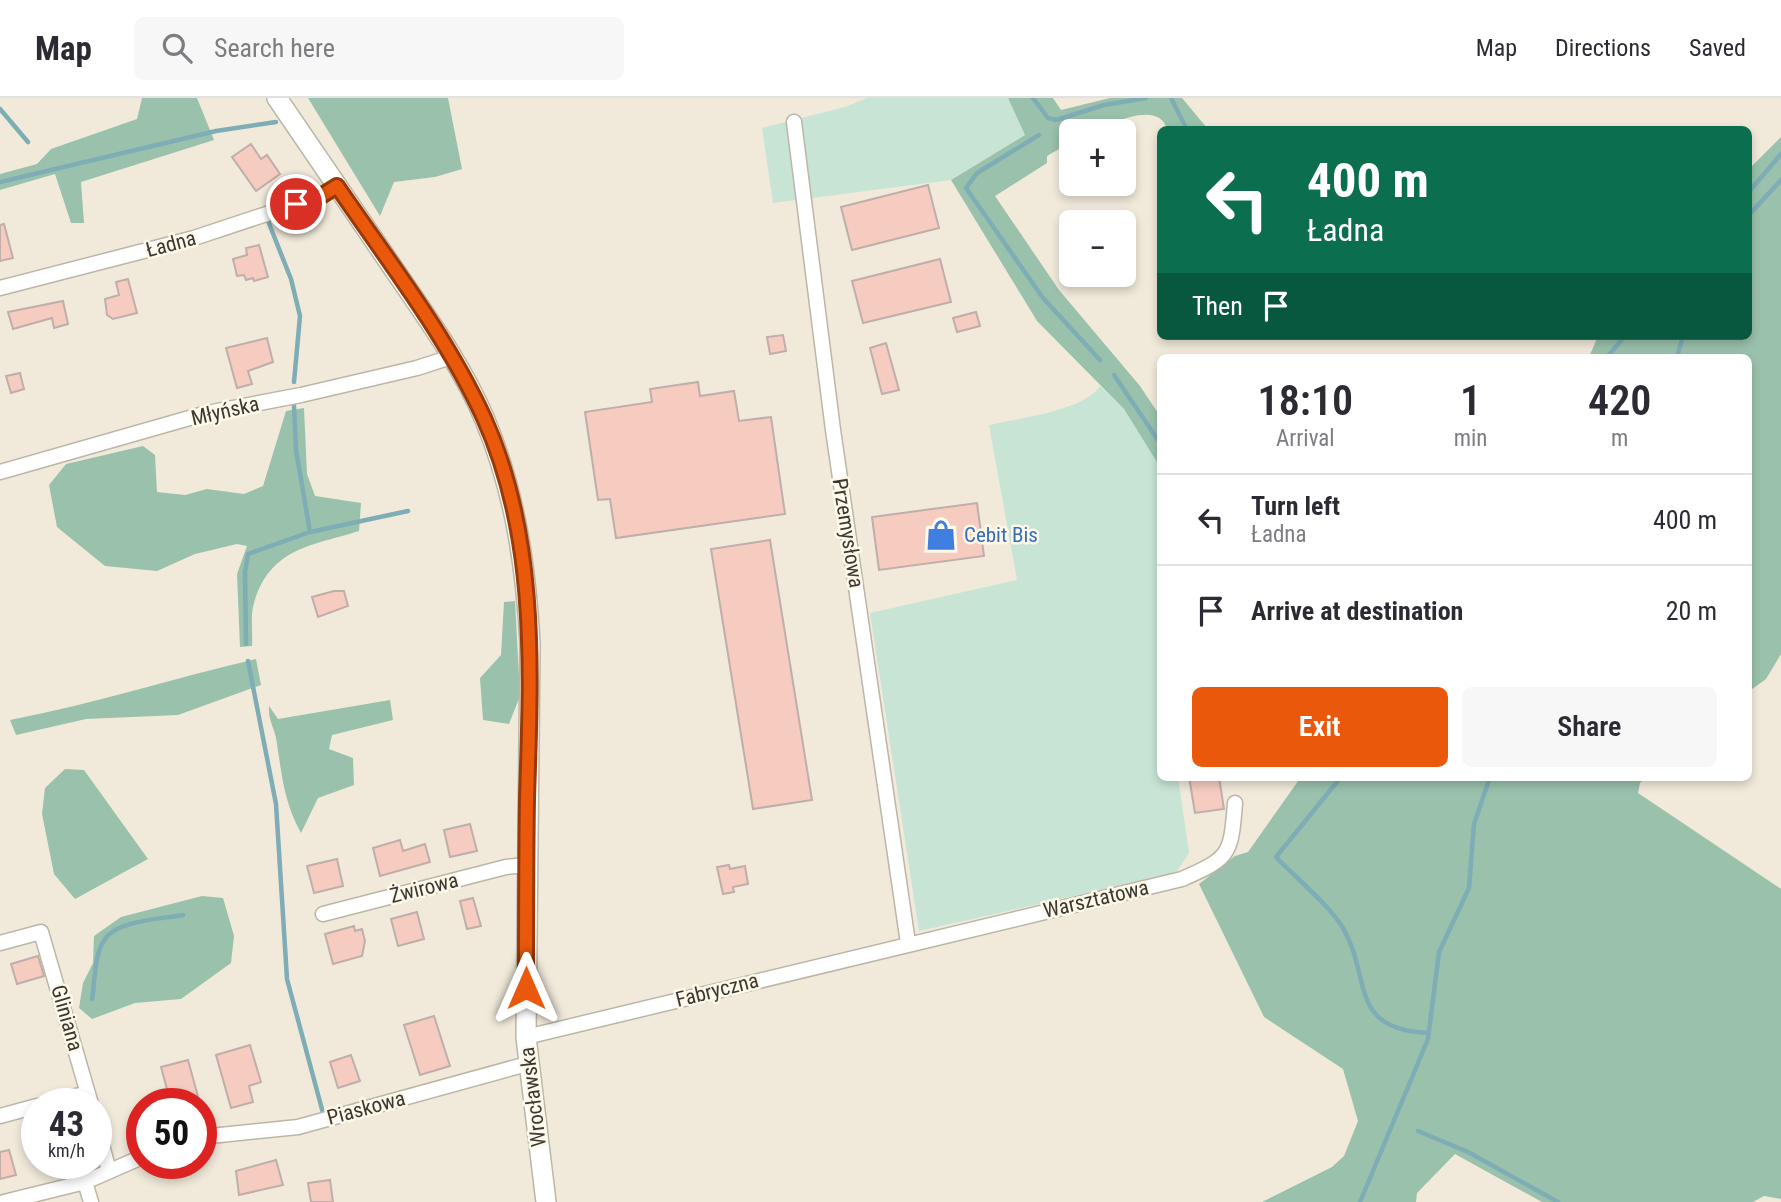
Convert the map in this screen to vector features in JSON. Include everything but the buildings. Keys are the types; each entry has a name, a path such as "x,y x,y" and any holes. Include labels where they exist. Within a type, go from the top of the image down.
{"main road":[{"name":"Wrocławska","path":"277,98 451,357 484,419 500,463 520,538 527,582 530,644 527,1064 545,1202"}],"street":[{"name":"Przemysłowa","path":"794,122 833,430 908,943"},
{"name":"Ładna","path":"0,288 194,238 321,196 337,186"},
{"name":"Młyńska","path":"0,472 207,413 302,395 417,368 451,357"},
{"name":"Warsztatowa","path":"908,943 1182,879 1218,863 1232,843 1235,803"},
{"name":"Żwirowa","path":"323,914 506,867 527,865"},
{"name":"Gliniana","path":"0,943 41,932 87,1088"},
{"name":"Fabryczna","path":"526,1037 908,943"},
{"name":"Piaskowa","path":"217,1136 298,1127 527,1064"},
{"path":"0,1116 21,1110"},
{"path":"4,1202 92,1179"},
{"path":"85,1182 90,1202"}],"green space":[{"path":"142,98 197,98 214,140 81,182 84,223 71,223 55,174 0,190 0,174 37,164 51,149 137,119"},
{"path":"308,98 448,98 462,169 435,177 394,182 380,216"},
{"path":"867,98 1008,98 1025,135 951,180 773,203 762,128 845,107"},
{"path":"1008,98 1053,98 1061,110 1110,98 1182,98 1205,126 1165,126 1162,120 1143,115 1125,119 1059,119 1059,149 1047,156 1047,163 995,196 1059,290 1140,386 1157,412 1157,462 1124,409 1037,321 951,180 1025,135"},
{"path":"1781,137 1781,654 1766,679 1752,689 1752,354 1590,354 1596,340 1752,340 1752,166"},
{"path":"1100,386 1124,409 1157,462 1157,781 1179,781 1189,853 1176,873 919,931 870,613 1017,580 989,425 1066,407 1092,395"},
{"path":"304,408 307,474 315,496 361,503 359,531 294,552 270,571 261,585 253,608 252,646 240,647 237,574 247,546 237,544 195,554 157,571 105,566 57,527 49,485 66,464 143,446 155,455 157,492 185,495 207,489 244,494 263,486 286,411"},
{"path":"515,601 520,696 509,724 483,720 480,678 501,655 504,602"},
{"path":"256,659 261,685 178,715 86,719 16,735 10,720 72,706"},
{"path":"390,700 393,720 332,735 329,749 353,758 354,785 318,798 301,833 287,798 269,706 278,719"},
{"path":"65,769 84,770 148,859 75,899 54,874 42,814 45,788"},
{"path":"1298,781 1642,781 1638,793 1781,889 1781,1199 1764,1196 1753,1202 1542,1202 1455,1154 1417,1193 1416,1202 1262,1202 1332,1167 1344,1156 1358,1121 1343,1069 1264,1017 1199,884 1235,856 1248,852"},
{"path":"202,896 223,898 234,936 231,963 181,999 135,1003 92,1019 79,1008 83,983 93,963 94,936 121,917"}],"waterway":[{"path":"1033,98 1048,118 1056,120 1104,105 1146,98"},
{"path":"1171,98 1185,126"},
{"path":"0,109 28,142"},
{"path":"0,182 216,131 276,122"},
{"path":"1039,135 977,173 966,188 1043,298 1100,360"},
{"path":"1752,188 1781,154"},
{"path":"1752,212 1781,180"},
{"path":"268,221 291,279 300,316 294,382"},
{"path":"1610,354 1622,340"},
{"path":"1678,354 1682,340"},
{"path":"1114,375 1157,439"},
{"path":"294,406 296,450 310,532"},
{"path":"246,644 245,572 248,554 310,532 408,511"},
{"path":"248,661 276,804 287,979 323,1113"},
{"path":"1338,781 1276,857 1321,901 1343,928 1352,946 1366,998 1373,1011 1385,1022 1403,1030 1429,1033"},
{"path":"1360,1202 1428,1039 1439,952 1469,888 1474,824 1489,781"},
{"path":"92,999 101,945 111,933 130,924 183,915"},
{"path":"1418,1131 1468,1152 1558,1202"}],"place":[{"name":"Cebit Bis","path":"941,535"}],"route":[{"path":"296,204 321,196 337,186 426,316 461,373 484,419 509,491 527,582 530,644 526,988"}]}
